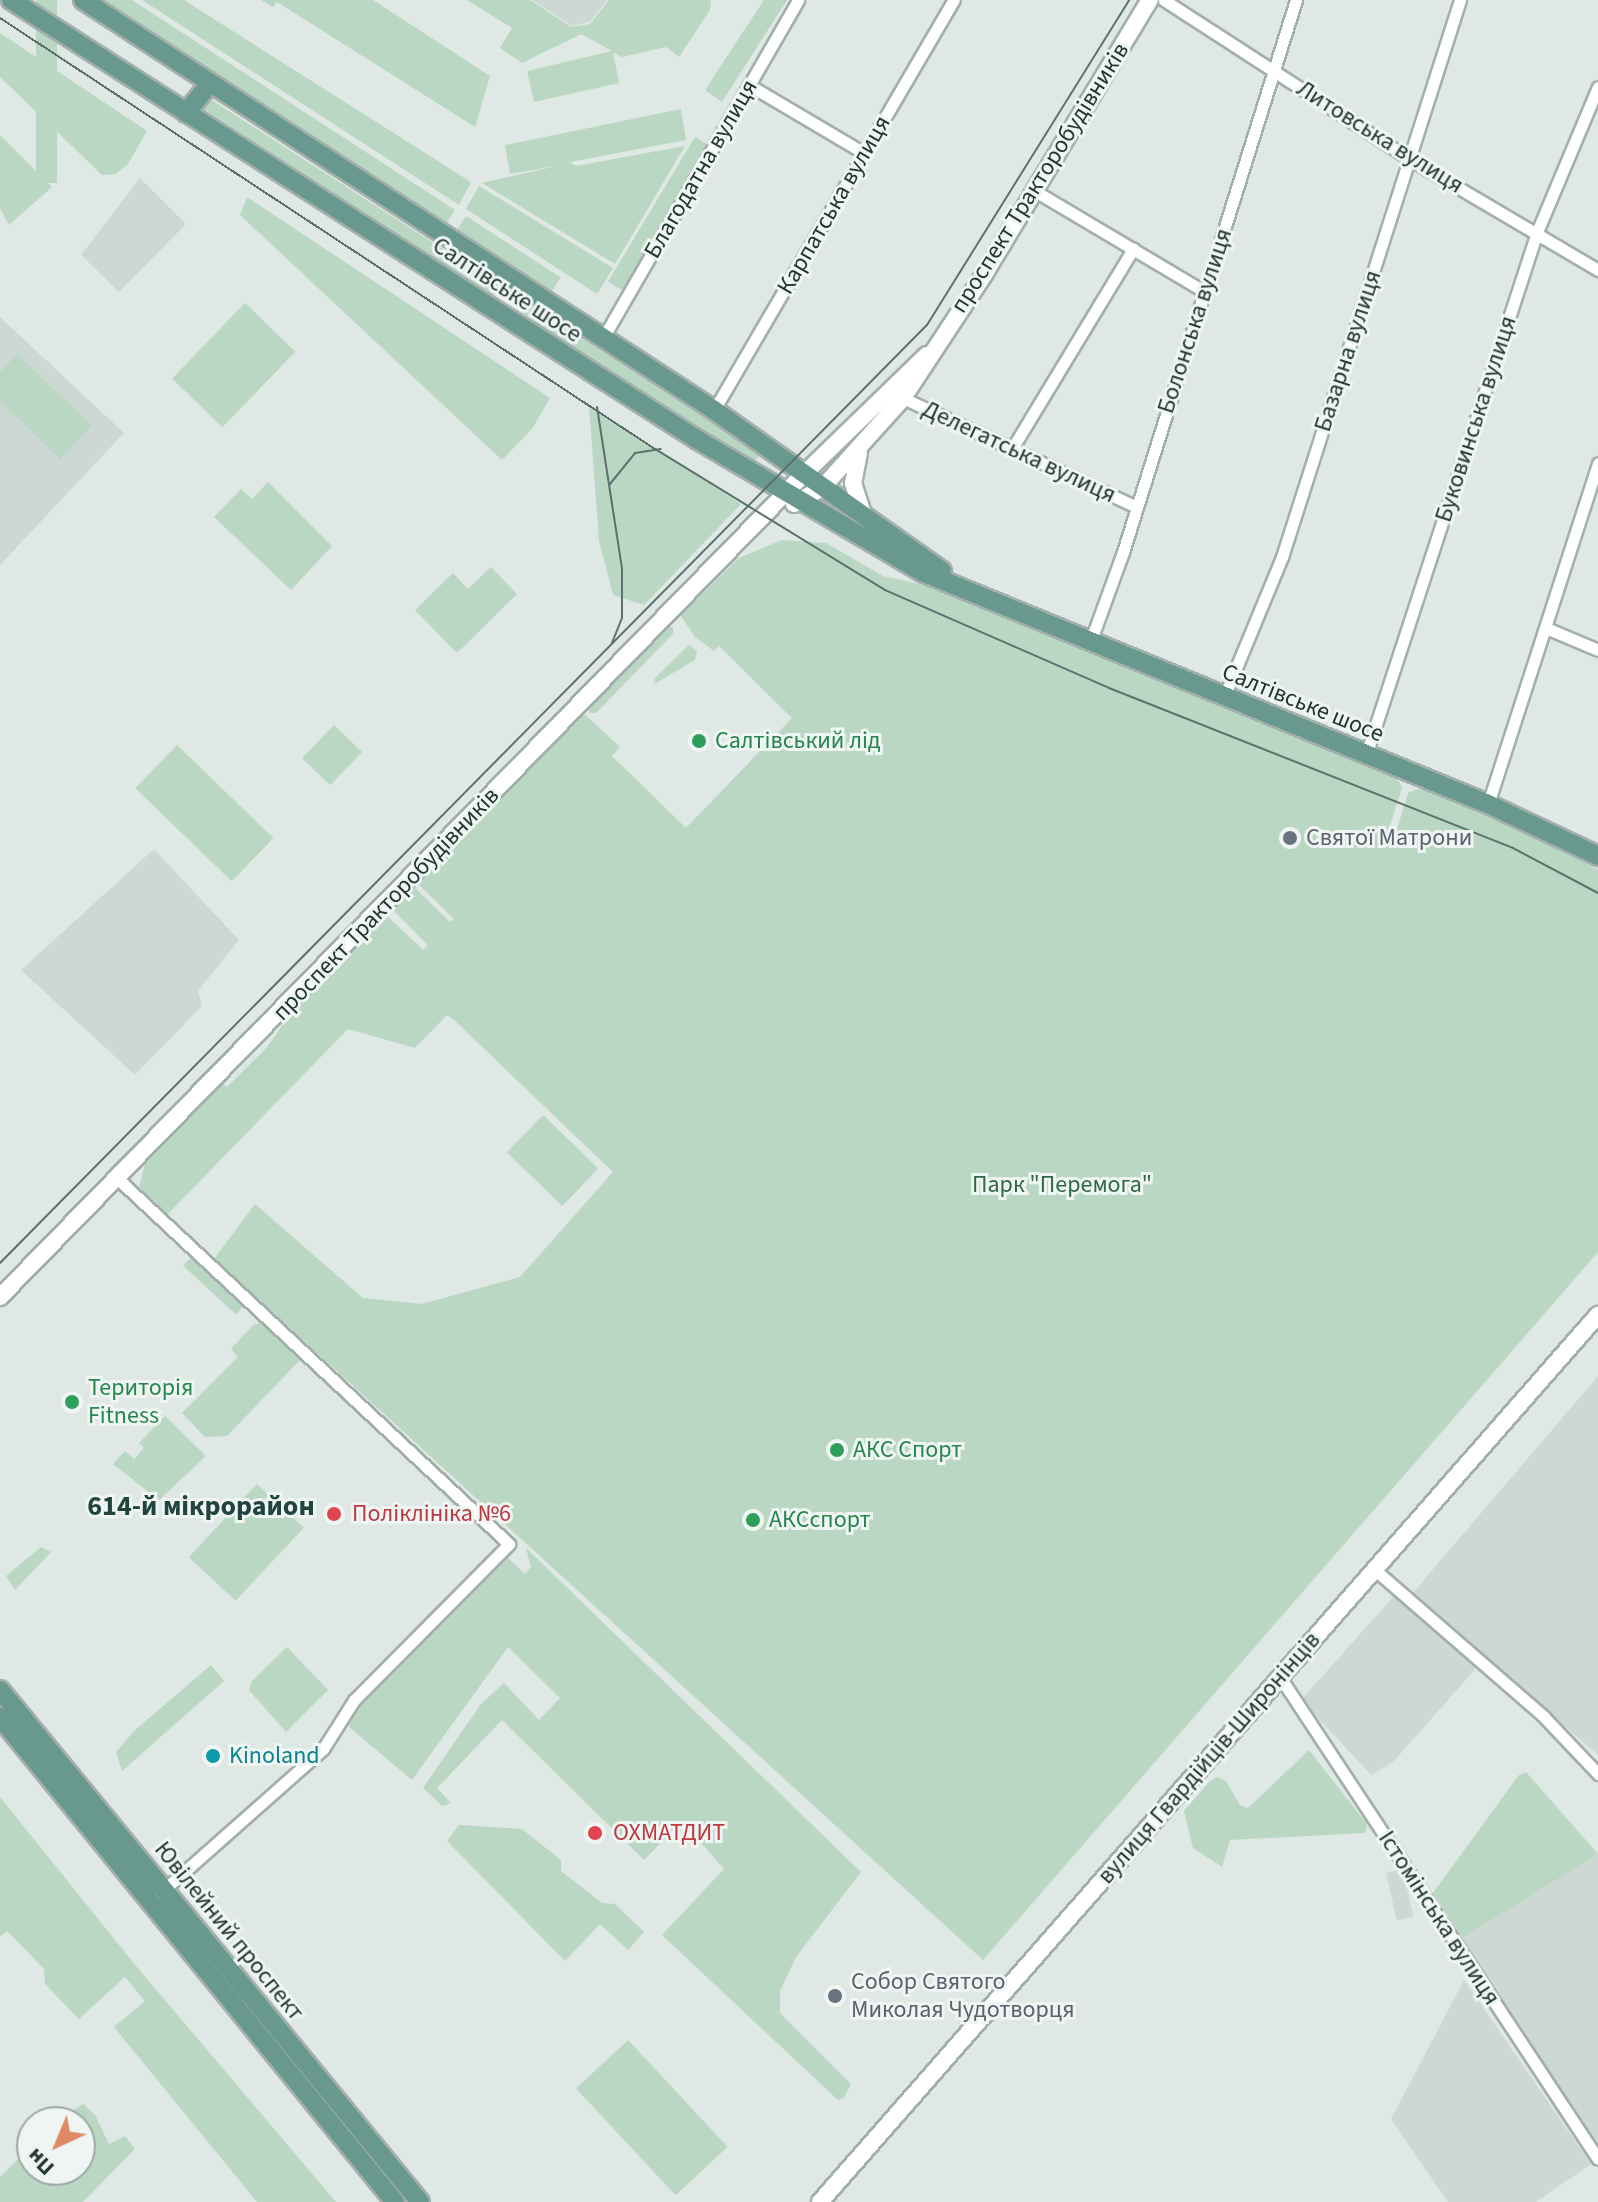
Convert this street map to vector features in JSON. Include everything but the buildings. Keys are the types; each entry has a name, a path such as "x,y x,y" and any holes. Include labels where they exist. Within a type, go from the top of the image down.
{"main road":[{"name":"Салтівське шосе","path":"11,0 793,498 922,572 1488,804 1598,856"},
{"name":"Салтівське шосе","path":"83,0 714,410 988,600"},
{"name":"проспект Тракторобудівників","path":"0,1297 770,509 823,487 861,448 903,398 927,355 1035,191 1150,0"},
{"path":"186,113 210,83"},
{"name":"проспект Тракторобудівників","path":"793,498 804,474 927,355"},
{"path":"861,448 853,483 864,516"},
{"name":"вулиця Гвардійців-Широнінців","path":"820,2202 1598,1315"},
{"name":"Ювілейний проспект","path":"0,1690 91,1813 395,2202"},
{"name":"Ювілейний проспект","path":"0,1717 91,1813"},
{"name":"Ювілейний проспект","path":"157,1896 420,2202"}],"street":[{"name":"Благодатна вулиця","path":"603,338 798,0"},
{"name":"Карпатська вулиця","path":"714,410 954,0"},
{"name":"Литовська вулиця","path":"1164,0 1408,158 1598,270"},
{"name":"Болонська вулиця","path":"1091,640 1205,292 1296,0"},
{"name":"Базарна вулиця","path":"1224,697 1282,557 1460,0"},
{"path":"749,85 864,153"},
{"name":"Буковинська вулиця","path":"1366,755 1537,232 1598,87"},
{"path":"1035,191 1205,292"},
{"path":"1013,447 1133,249"},
{"name":"Делегатська вулиця","path":"903,398 1135,506"},
{"path":"1488,804 1598,463"},
{"path":"1546,628 1598,650"},
{"path":"118,1179 509,1544 354,1700 323,1749 157,1896"},
{"path":"1374,1569 1544,1717 1598,1774"},
{"name":"Істомінська вулиця","path":"1280,1677 1598,2159"}],"shaded area":[{"path":"532,0 607,0 590,22 572,26"},
{"path":"140,178 186,224 119,292 81,255"},
{"path":"0,317 124,433 0,565"},
{"path":"154,849 239,940 198,991 202,1006 135,1075 21,970"},
{"path":"1598,1376 1598,1755 1412,1594"},
{"path":"1394,1596 1476,1668 1394,1761 1371,1775 1301,1700"},
{"path":"1598,1854 1598,2159 1455,1943"},
{"path":"1403,1869 1413,1917 1397,1920 1386,1873"},
{"path":"1464,1980 1591,2164 1536,2202 1448,2202 1391,2119"}],"green space":[{"path":"36,0 57,0 57,183 36,183"},
{"path":"93,0 132,0 455,210 445,226"},
{"path":"142,0 184,0 471,182 459,205"},
{"path":"261,0 373,0 490,76 475,127 277,2 273,7"},
{"path":"467,0 530,0 571,27 590,24 609,0 711,0 710,10 679,57 666,47 622,57 613,52 619,83 534,102 527,71 612,51 581,34 522,63 500,48 512,28"},
{"path":"764,0 787,0 722,102 705,90"},
{"path":"0,33 147,131 128,164 115,174 102,175 0,77"},
{"path":"207,97 761,454 753,463 540,326 502,296 491,295 199,106"},
{"path":"681,109 686,140 570,162 576,166 685,146 615,264 482,183 561,165 510,174 505,145"},
{"path":"0,135 52,187 9,225 0,208"},
{"path":"695,137 710,146 623,291 608,282"},
{"path":"479,186 613,268 597,294 466,209"},
{"path":"247,197 550,398 532,429 502,460 240,215"},
{"path":"466,216 561,278 550,293 456,232"},
{"path":"245,303 295,352 222,427 172,379"},
{"path":"17,354 92,426 60,459 0,401 0,372"},
{"path":"589,405 741,504 644,605 613,595 599,541"},
{"path":"268,482 332,546 291,590 214,517 241,489 252,499"},
{"name":"Парк \"Перемога\"","path":"782,540 826,543 883,576 938,588 1396,775 1402,788 1386,838 1393,842 1408,793 1423,787 1548,841 1598,870 1598,1252 983,1960 214,1259 255,1204 363,1298 422,1304 520,1277 613,1172 455,1021 447,1015 415,1048 348,1029 165,1217 138,1192 146,1159 221,1081 227,1087 268,1046 294,1008 384,913 423,950 428,945 391,908 412,885 450,922 454,919 415,881 581,711 620,747 612,756 686,828 792,718 719,646 714,651 695,637 680,615 739,558"},
{"path":"491,567 517,594 457,653 415,610 453,573 468,589"},
{"path":"666,627 673,627 673,634 596,713 589,713 589,706"},
{"path":"689,645 697,651 695,660 654,684 655,678"},
{"path":"334,725 362,752 330,785 302,758"},
{"path":"177,745 273,838 232,881 135,788"},
{"path":"543,1115 598,1168 562,1206 507,1152"},
{"path":"192,1256 245,1305 236,1315 183,1266"},
{"path":"265,1322 300,1360 227,1436 205,1437 182,1413 238,1357 231,1349 253,1325"},
{"path":"165,1416 206,1456 159,1500 113,1464 125,1451 134,1459 144,1448 139,1443"},
{"path":"257,1484 304,1528 236,1601 189,1557"},
{"path":"41,1547 51,1552 15,1590 6,1576"},
{"path":"526,1548 861,1872 796,1957 780,1991 780,2013 851,2084 844,2098 838,2100 662,1935 724,1869 682,1821 644,1860 502,1720 437,1788 451,1803 442,1806 423,1788 481,1704 504,1683 539,1720 560,1698 508,1647 412,1780 349,1727 353,1714 508,1558 525,1574 531,1567"},
{"path":"287,1647 328,1690 286,1732 249,1690 252,1681"},
{"path":"211,1665 224,1681 122,1771 116,1752 134,1731"},
{"path":"1309,1750 1367,1824 1365,1833 1230,1840 1222,1867 1193,1848 1184,1811 1209,1782 1217,1777 1226,1781 1240,1805 1248,1808"},
{"path":"1526,1772 1598,1854 1463,1938 1433,1893 1519,1775"},
{"path":"0,1797 136,1966 336,2202 257,2202 114,2027 145,2001 125,1977 79,2019 45,1984 44,1969 7,1931 0,1937"},
{"path":"459,1825 522,1829 561,1860 561,1871 602,1903 615,1904 644,1932 628,1950 600,1924 565,1961 447,1841"},
{"path":"628,2040 728,2147 676,2195 576,2088"},
{"path":"96,2117 109,2144 125,2136 135,2149 83,2202 0,2202 0,2177 16,2161 16,2186 96,2186"}],"tram line":[{"path":"0,1263 927,325 1129,0"},
{"path":"0,18 655,449 885,590 1109,688 1513,848 1598,893"},
{"path":"597,407 622,568 622,618 612,643"},
{"path":"610,484 635,453 661,449"}],"place":[{"name":"Салтівський лід","path":"699,741"},
{"name":"Святої Матрони","path":"1290,838"},
{"name":"Територія Fitness","path":"72,1402"},
{"name":"АКС Спорт","path":"837,1450"},
{"name":"Поліклініка №6","path":"334,1514"},
{"name":"АКСспорт","path":"753,1520"},
{"name":"Kinoland","path":"213,1756"},
{"name":"ОХМАТДИТ","path":"595,1833"},
{"name":"Собор Святого Миколая Чудотворця","path":"835,1996"}],"district":[{"name":"614-й мікрорайон","path":"201,1506"}]}
